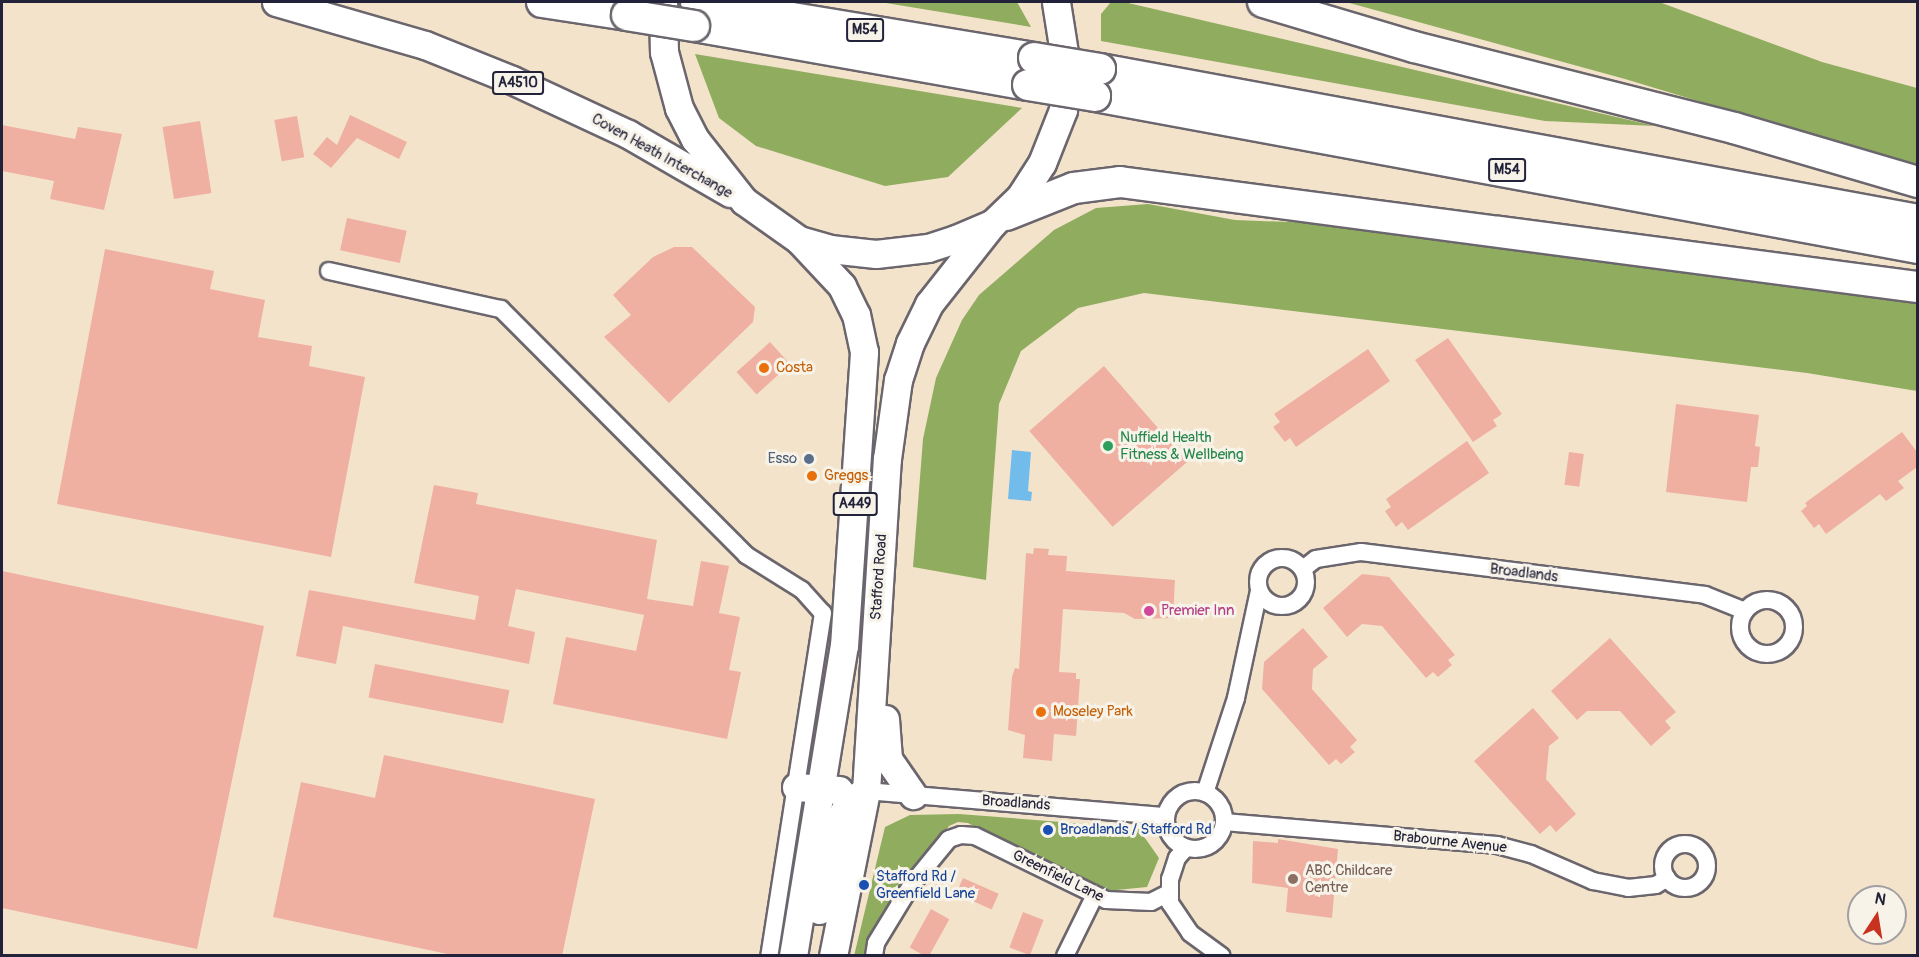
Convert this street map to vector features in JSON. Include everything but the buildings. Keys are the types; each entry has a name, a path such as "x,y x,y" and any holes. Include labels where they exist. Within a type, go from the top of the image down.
{"highway":[{"name":"Coven Heath Interchange","path":"276,2 425,45 512,80 628,134 744,201"},
{"name":"M54","path":"542,2 627,15 695,14 1917,220"},
{"path":"663,2 664,52 679,108 695,139 744,201 799,240 863,253 902,252 956,239 1074,188 1120,182 1917,287"},
{"name":"Stafford Road","path":"833,956 866,791 887,459 898,380 910,343 929,304 1042,163 1063,110 1068,78 1056,2"},
{"path":"1263,2 1414,47 1734,128 1917,182"},
{"name":"M54","path":"1097,82 1917,248"},
{"name":"Stafford Road","path":"793,956 823,789 848,604 864,352 856,315 842,286 799,240"},
{"path":"823,789 840,772 861,658 878,595"},
{"path":"878,595 886,688 884,742 888,759 912,795"},
{"path":"796,787 866,791"},
{"path":"804,956 825,885 838,820 850,800 866,791"}],"street":[{"path":"329,271 501,309 746,555 802,590 823,613 769,956"},
{"name":"Broadlands","path":"1303,568 1316,559 1361,552 1705,595 1745,611"},
{"path":"1205,793 1236,698 1252,623 1259,591 1259,574 1275,559 1292,560 1303,568 1307,578 1302,597 1252,623"},
{"path":"1259,591 1267,601 1282,606"},
{"name":"Broadlands","path":"866,791 1166,816"},
{"path":"1186,848 1173,839 1166,816 1180,795 1205,793 1219,804 1224,822 1212,844 1186,848 1177,858 1169,893 1170,903 1183,925 1222,956"},
{"name":"Brabourne Avenue","path":"1224,822 1497,845 1531,854 1593,881 1628,888 1656,885 1667,878"},
{"name":"Greenfield Lane","path":"874,956 876,943 912,884 948,839 961,835 975,836 1095,895 1118,903 1151,902 1169,893"},
{"path":"1065,956 1095,895"}],"green space":[{"path":"880,2 1017,2 1031,27"},
{"path":"1111,2 1124,2 1655,126 1545,121 1101,41 1101,14"},
{"path":"1346,2 1659,2 1822,62 1917,88 1917,167 1625,79"},
{"path":"695,54 1022,108 948,177 885,186 756,146 719,118"},
{"path":"1148,204 1235,220 1368,225 1917,300 1917,391 1807,373 1144,293 1078,308 1021,351 999,404 986,580 913,567 923,439 936,378 962,320 979,295 1054,230 1096,208"},
{"path":"959,814 1138,828 1159,858 1147,887 1096,892 968,823 958,822 949,826 875,930 871,955 854,956 885,827 910,815"}],"water":[{"path":"1012,450 1031,452 1028,491 1032,492 1031,501 1008,499"}],"place":[{"name":"Costa","path":"764,368"},
{"name":"Nuffield Health Fitness & Wellbeing","path":"1108,446"},
{"name":"Esso","path":"809,459"},
{"name":"Greggs","path":"812,476"},
{"name":"Premier Inn","path":"1149,611"},
{"name":"Moseley Park","path":"1041,712"},
{"name":"Broadlands / Stafford Rd","path":"1048,830"},
{"name":"ABC Childcare Centre","path":"1293,879"},
{"name":"Stafford Rd / Greenfield Lane","path":"864,885"}]}
